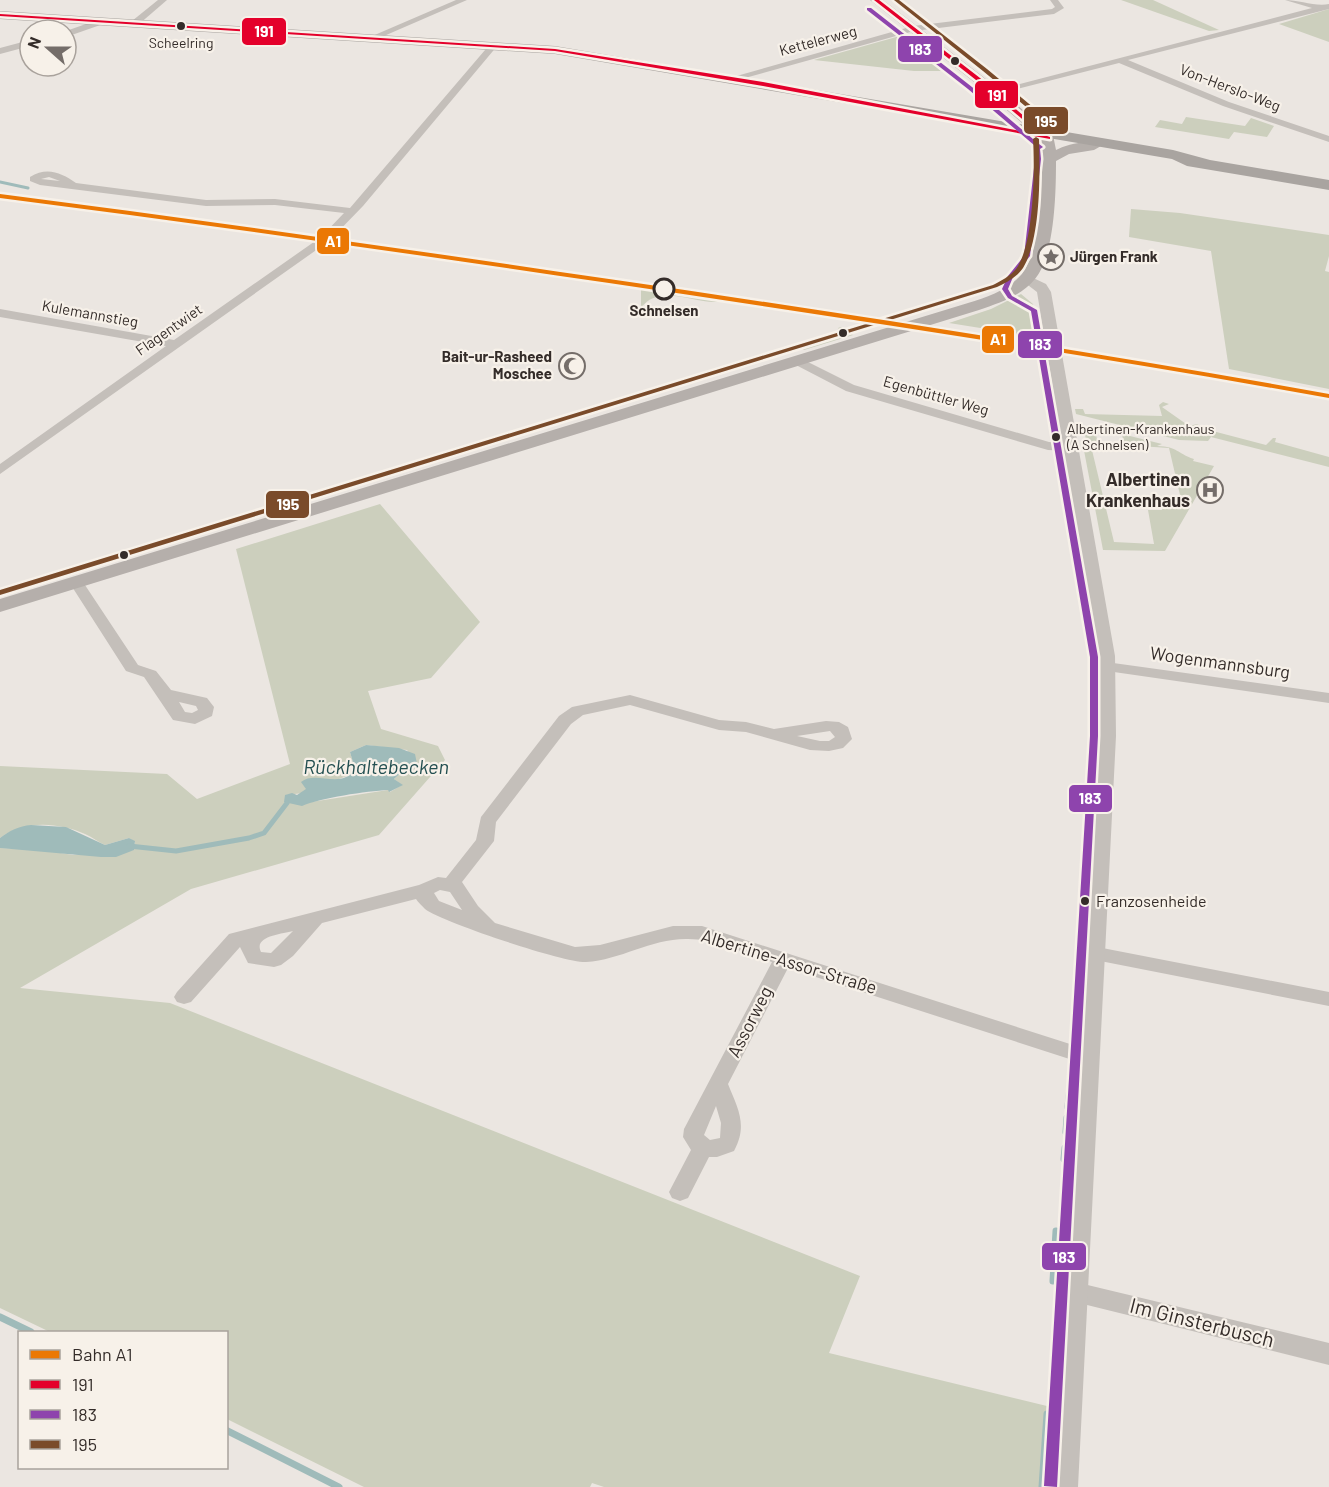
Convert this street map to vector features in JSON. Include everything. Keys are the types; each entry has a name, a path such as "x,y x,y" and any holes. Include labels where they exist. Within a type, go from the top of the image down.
{"main road":[{"path":"0,606 979,305 1022,283 1039,260 1050,159 1044,135 994,92 876,0"},
{"path":"0,15 374,37 589,54 1044,135 1173,155 1204,163"},
{"path":"985,122 1005,117 1014,110"},
{"path":"930,115 985,122 1094,146 1329,185"},
{"path":"1050,159 1067,149 1094,146"}],"street":[{"path":"135,23 163,0"},
{"path":"374,37 463,0"},
{"name":"Kettelerweg","path":"731,79 913,29 1054,11 1060,8 1054,0"},
{"path":"1289,0 1326,7"},
{"path":"994,92 1326,7"},
{"path":"78,29 103,21"},
{"name":"Flagentwiet","path":"0,470 174,344 325,239 352,211 494,45"},
{"path":"0,51 18,46"},
{"name":"Von-Herslo-Weg","path":"1122,61 1226,104 1329,139"},
{"path":"73,186 206,202 275,202 352,211"},
{"path":"1022,283 1045,303 1106,667 1106,736 1063,1487"},
{"name":"Kulemannstieg","path":"0,313 174,344"},
{"name":"Egenbüttler Weg","path":"798,361 850,388 1048,446 1069,447"},
{"path":"76,582 132,668 150,675 166,694"},
{"name":"Wogenmannsburg","path":"1106,667 1329,698"},
{"path":"451,884 485,841 487,821 566,720 578,711 630,700 719,725 746,727 774,734"},
{"path":"184,997 231,942 258,932 425,890 438,883 451,884 460,891 472,911 488,927"},
{"name":"Albertine-Assor-Straße","path":"425,890 424,897 432,905 488,927 577,956 689,931 702,933 1088,1057"},
{"path":"258,932 249,943 249,950 255,957 267,961 274,960 287,951 318,917"},
{"path":"1092,952 1329,999"},
{"name":"Assorweg","path":"703,1148 693,1137 694,1129 783,958"},
{"path":"680,1192 703,1148 720,1149 732,1138 733,1129 718,1085"},
{"name":"Im Ginsterbusch","path":"1075,1292 1329,1354"}],"green space":[{"path":"1121,0 1153,0 1219,30 1209,31"},
{"path":"1329,9 1329,42 1279,24"},
{"path":"907,34 951,71 914,71 814,60"},
{"path":"1186,117 1245,126 1251,118 1274,126 1267,137 1234,132 1229,139 1155,127 1160,120 1182,124"},
{"path":"1131,209 1180,213 1329,235 1329,256 1325,271 1329,272 1329,389 1229,369 1211,251 1129,237"},
{"path":"641,288 723,301 658,296 649,300 641,308"},
{"path":"1021,294 1033,304 1037,337 949,323 991,309"},
{"path":"841,327 853,335 804,350 796,345 841,331 838,328"},
{"path":"1163,402 1169,404 1162,407 1189,426 1197,424 1205,429 1266,445 1276,438 1275,442 1329,457 1329,467 1211,437 1208,441 1179,440 1076,414 1075,409 1083,409 1085,414 1162,416 1159,405"},
{"path":"1079,426 1103,429 1095,430 1098,444 1104,446 1091,446 1114,542 1154,544 1148,510 1162,510 1165,502 1175,502 1180,495 1169,448 1194,459 1193,461 1214,466 1165,551 1103,550 1082,440 1086,440 1085,435 1081,435"},
{"path":"1122,434 1162,444 1157,446 1169,448 1124,445"},
{"path":"380,504 480,622 431,678 368,691 381,729 438,746 445,760 379,835 191,889 20,988 170,1003 860,1276 829,1353 1051,1407 1041,1487 604,1487 592,1483 590,1487 364,1487 228,1419 228,1331 48,1331 0,1308 0,848 42,850 73,855 134,850 135,842 129,838 105,845 75,830 53,825 20,828 0,838 0,766 167,774 197,799 290,764 236,549","holes":["366,745 407,750 417,764 394,779 402,785 390,792 388,790 311,802 285,802 286,795 303,793 307,789 304,784 332,781 351,773 355,769 350,752"]}],"water":[{"name":"Rückhaltebecken","path":"366,745 399,748 415,754 417,764 394,779 403,785 389,792 388,790 344,795 302,806 284,802 285,795 292,793 297,795 306,789 301,782 307,779 336,779 349,775 355,769 350,752"},
{"path":"31,825 66,827 105,845 129,838 135,841 134,850 116,857 101,857 0,848 0,838 14,829"}],"waterway":[{"path":"0,182 28,188"},
{"path":"129,846 176,851 249,838 264,833 287,803"},
{"path":"1068,1107 1070,1087"},
{"path":"1066,1132 1067,1118"},
{"path":"1064,1159 1065,1148"},
{"path":"1053,1281 1056,1231"},
{"path":"0,1317 29,1331"},
{"path":"1042,1487 1047,1414"},
{"path":"228,1431 339,1487"}],"rail line":[{"name":"A1","path":"0,196 298,236 779,306 1054,349 1329,396"}],"transit line":[{"name":"191","path":"876,0 978,79 1045,136"},
{"name":"195","path":"896,0 1056,129"},
{"name":"183","path":"869,9 970,88 1040,147"},
{"name":"191","path":"0,15 555,50 763,84 1048,138"},
{"name":"183","path":"1036,139 1038,159 1027,256 1011,276 1005,289 1010,297 1034,310 1094,657 1094,736 1051,1486"},
{"name":"195","path":"0,593 995,286 1016,272 1026,254 1035,204 1036,139"}],"place":[{"name":"Scheelring","path":"181,26"},
{"name":"Jürgen Frank","path":"1051,257"},
{"name":"Schnelsen","path":"664,289"},
{"name":"Bait-ur-Rasheed Moschee","path":"572,366"},
{"name":"Albertinen-Krankenhaus (A Schnelsen)","path":"1056,437"},
{"name":"Albertinen Krankenhaus","path":"1210,490"},
{"name":"Franzosenheide","path":"1085,901"}]}
